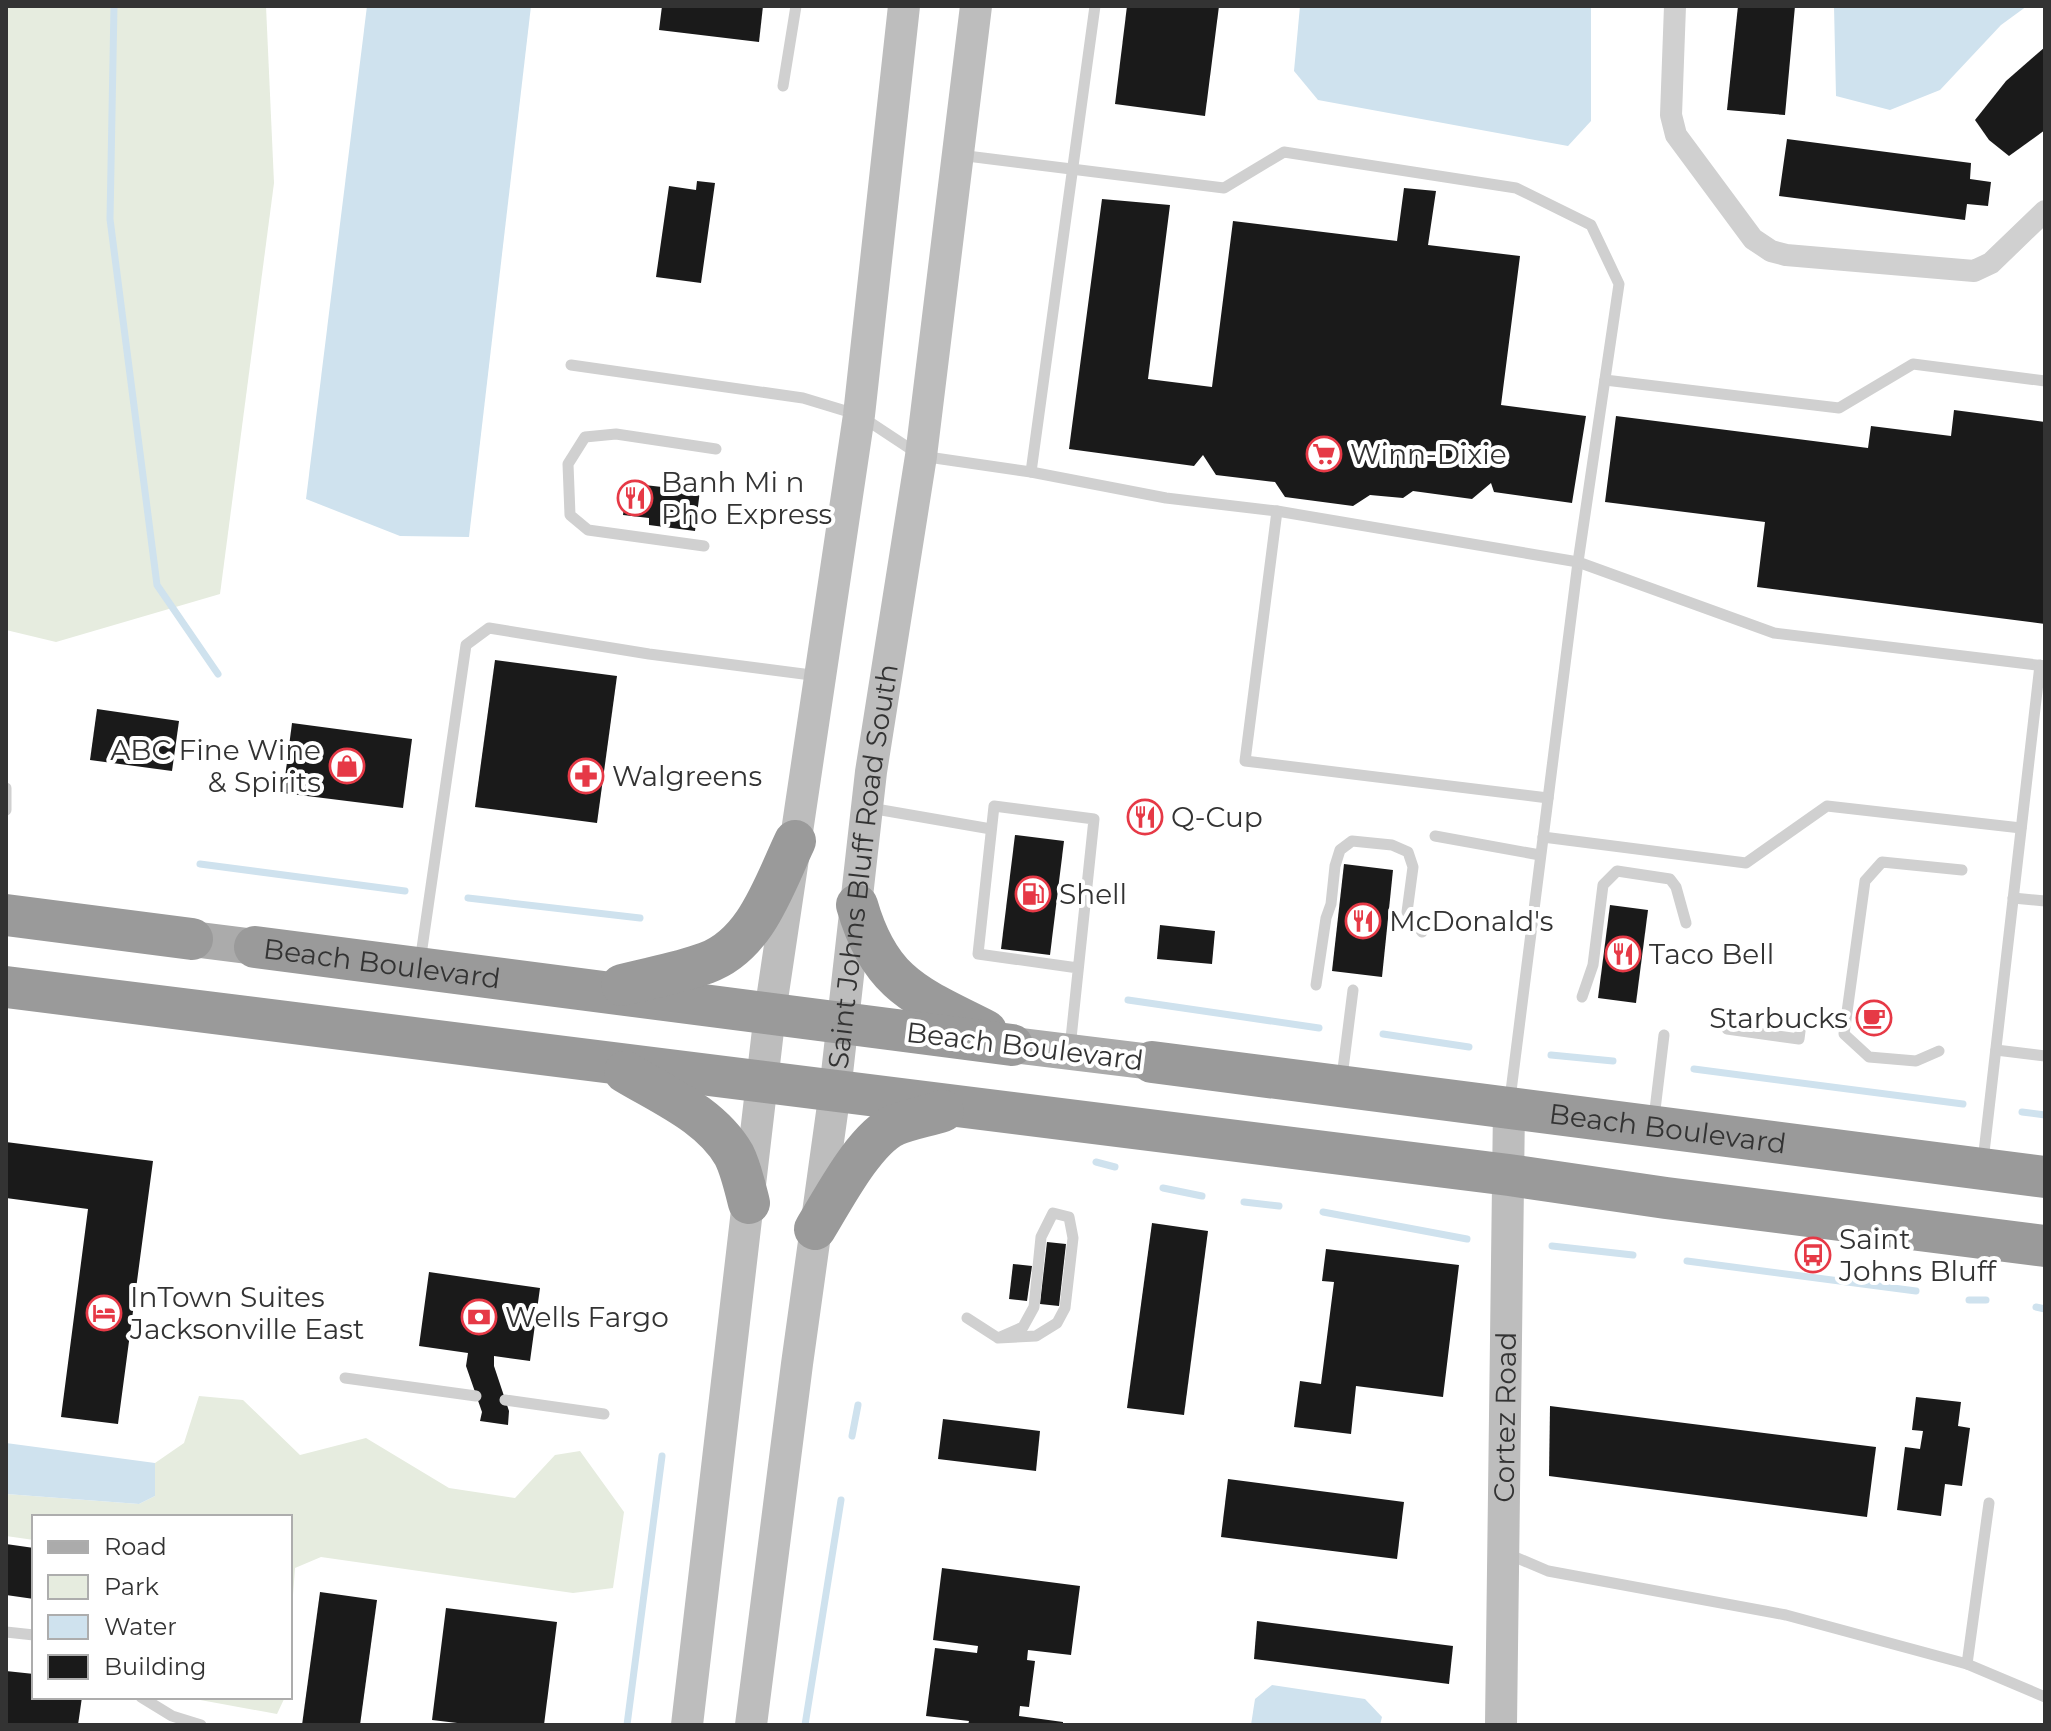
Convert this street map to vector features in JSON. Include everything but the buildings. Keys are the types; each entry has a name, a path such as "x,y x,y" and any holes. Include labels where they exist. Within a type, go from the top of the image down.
{"highway":[{"path":"598,991 708,963 734,948 757,920 795,841"},
{"path":"857,905 870,944 891,974 920,998 1012,1045"},
{"name":"Beach Boulevard","path":"6,915 192,939"},
{"name":"Beach Boulevard","path":"255,947 1012,1045"},
{"path":"6,987 1509,1175 2045,1246"},
{"name":"Beach Boulevard","path":"1152,1062 2045,1177"},
{"path":"610,1063 695,1114 722,1137 736,1158 749,1203"},
{"path":"815,1229 850,1172 876,1139 892,1126 958,1106"}],"main road":[{"path":"687,1725 770,1013 859,415 904,6"},
{"name":"Saint Johns Bluff Road South","path":"751,1725 835,1091 867,807 921,456 976,6"},
{"name":"Beach Boulevard","path":"192,939 255,947"},
{"name":"Beach Boulevard","path":"1012,1045 1152,1062"},
{"name":"Cortez Road","path":"1501,1725 1509,1107"}],"street":[{"path":"1675,6 1671,115 1676,135 1753,239 1771,251 1786,255 1974,271 1991,263 2045,211"}],"lane":[{"path":"783,86 796,6"},
{"path":"1031,472 1095,6"},
{"path":"958,155 1224,188 1284,152 1516,188 1591,225 1619,284 1578,562 1509,1107"},
{"path":"1605,380 1839,408 1913,364 2045,381"},
{"path":"571,365 803,398 859,415 921,456 1031,472 1166,498 1277,511 1578,562 1774,633 2043,665 1982,1169"},
{"path":"704,546 588,530 570,515 568,464 585,437 600,435 616,434 716,449"},
{"path":"1277,511 1245,761 1548,798"},
{"path":"419,968 466,645 489,628 664,656 820,676"},
{"path":"6,788 6,810"},
{"path":"1069,1052 1094,819 994,806 978,954 1078,968"},
{"path":"1543,837 1746,863 1827,806 2021,828"},
{"path":"867,807 991,829"},
{"path":"1435,836 1540,855"},
{"path":"1316,985 1335,866 1340,850 1352,841 1392,845 1408,852 1413,867 1407,912 1422,932"},
{"path":"1939,1051 1916,1061 1869,1057 1844,1034 1865,881 1882,862 1962,870"},
{"path":"1582,997 1593,965 1603,885 1617,871 1670,879 1676,887 1686,923"},
{"path":"2013,898 2045,901"},
{"path":"1341,1086 1353,990"},
{"path":"1727,1029 1799,1039 1802,1016"},
{"path":"1653,1126 1664,1035"},
{"path":"1996,1050 2045,1056"},
{"path":"967,1318 998,1338 1036,1336 1057,1323 1065,1308 1073,1238 1069,1217 1053,1213 1041,1237 1034,1307 1023,1327 998,1338"},
{"path":"345,1378 476,1396"},
{"path":"505,1400 604,1414"},
{"path":"1967,1664 1989,1503"},
{"path":"1504,1552 1548,1571 1786,1615 1967,1664 2045,1697"},
{"path":"6,1632 32,1635"},
{"path":"144,1699 172,1716 201,1725"}],"green space":[{"path":"6,6 266,6 274,183 220,594 56,642 6,630"},
{"path":"199,1396 243,1400 300,1455 366,1438 449,1488 515,1498 555,1455 580,1451 624,1512 613,1588 573,1593 321,1557 295,1568 292,1609 292,1515 32,1515 32,1540 6,1536 6,1494 139,1504 155,1496 155,1463 184,1443"},
{"path":"195,1699 284,1699 277,1714"}],"water":[{"path":"367,6 531,6 469,537 400,536 306,499"},
{"path":"1300,6 1591,6 1591,121 1568,146 1318,100 1294,71"},
{"path":"1834,6 2027,6 2001,25 1940,90 1890,110 1836,96"},
{"path":"6,1443 155,1463 155,1496 139,1504 6,1494"},
{"path":"1272,1685 1365,1699 1382,1717 1380,1725 1251,1725 1255,1699"}],"waterway":[{"path":"114,6 110,219 157,585 218,674"},
{"path":"200,864 405,891"},
{"path":"468,898 640,918"},
{"path":"1128,1000 1319,1028"},
{"path":"1383,1034 1469,1047"},
{"path":"1551,1055 1613,1061"},
{"path":"1694,1069 1963,1104"},
{"path":"2022,1112 2045,1115"},
{"path":"1096,1162 1115,1167"},
{"path":"1163,1188 1202,1196"},
{"path":"1244,1202 1279,1206"},
{"path":"1323,1212 1467,1239"},
{"path":"1552,1246 1633,1255"},
{"path":"1687,1261 1916,1291"},
{"path":"1969,1300 1986,1300"},
{"path":"2036,1307 2045,1309"},
{"path":"852,1436 858,1405"},
{"path":"627,1725 662,1456"},
{"path":"805,1725 841,1500"}],"place":[{"name":"Winn-Dixie","path":"1324,454"},
{"name":"Banh Mi n Pho Express","path":"635,498"},
{"name":"ABC Fine Wine & Spirits","path":"347,766"},
{"name":"Walgreens","path":"586,776"},
{"name":"Q-Cup","path":"1145,817"},
{"name":"Shell","path":"1033,894"},
{"name":"McDonald's","path":"1363,921"},
{"name":"Taco Bell","path":"1623,954"},
{"name":"Starbucks","path":"1874,1018"},
{"name":"Saint Johns Bluff","path":"1813,1255"},
{"name":"InTown Suites Jacksonville East","path":"104,1313"},
{"name":"Wells Fargo","path":"479,1317"}]}
